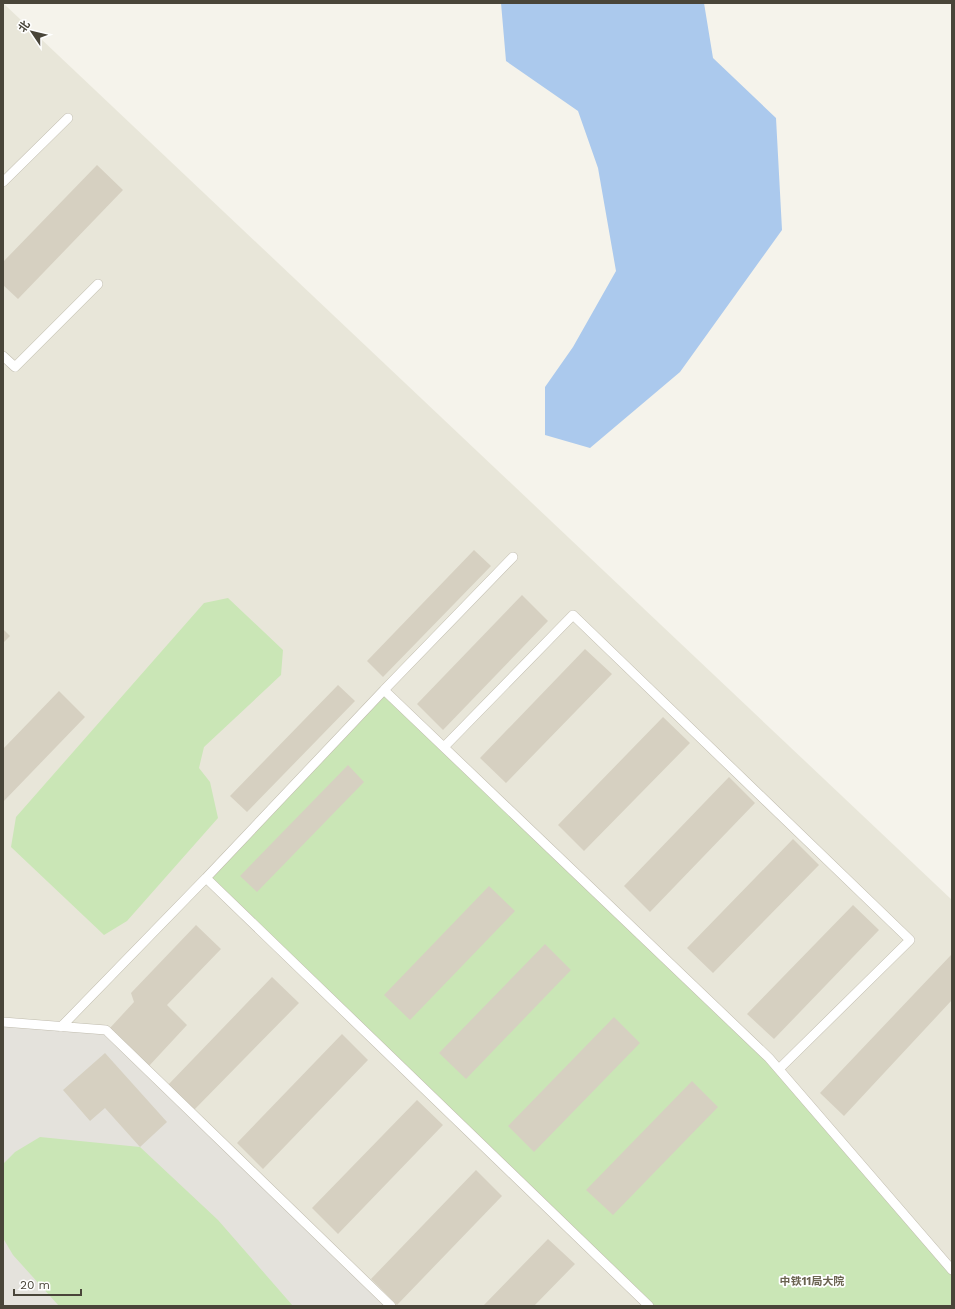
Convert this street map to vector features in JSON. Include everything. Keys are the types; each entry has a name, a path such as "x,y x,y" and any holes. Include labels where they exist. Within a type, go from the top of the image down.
{"lane":[{"path":"3,182 68,118"},
{"path":"3,356 15,367 98,284"},
{"path":"61,1027 206,878 384,690 513,557"},
{"path":"444,747 573,615 579,620 910,940 779,1069"},
{"path":"384,690 769,1058 952,1270"},
{"path":"206,878 649,1306"},
{"path":"3,1022 106,1030 391,1306"}],"shaded area":[{"path":"3,3 952,900 952,1306 3,1306"},
{"path":"3,1023 106,1030 391,1306 3,1306"}],"green space":[{"path":"228,598 283,650 281,675 204,747 199,768 210,782 218,818 127,921 104,935 11,847 16,817 204,603"},
{"path":"384,690 779,1069 952,1270 952,1306 649,1306 206,878"},
{"path":"40,1137 140,1147 218,1220 293,1306 59,1306 13,1255 3,1238 3,1164 15,1152"}],"water":[{"path":"501,3 704,3 713,58 776,118 782,230 680,372 590,448 545,435 545,387 573,347 616,271 598,168 578,111 506,61"}],"building":[{"path":"97,165 123,190 18,299 3,285 3,262"},
{"path":"474,550 491,566 383,677 367,661"},
{"path":"522,595 548,621 443,730 417,704"},
{"path":"3,629 10,636 3,643"},
{"path":"585,649 612,674 506,783 480,758"},
{"path":"338,685 355,701 247,812 230,796"},
{"path":"59,691 85,717 3,802 3,749"},
{"path":"663,717 690,743 584,851 558,825"},
{"path":"348,765 364,782 257,892 240,876"},
{"path":"729,777 755,803 650,912 624,886"},
{"path":"793,839 819,865 713,973 687,948"},
{"path":"489,886 515,911 410,1020 384,995"},
{"path":"853,905 879,930 774,1039 747,1014"},
{"path":"196,925 221,949 167,1005 187,1025 149,1066 110,1028 134,1002 131,993"},
{"path":"545,944 571,970 466,1079 439,1053"},
{"path":"951,955 952,1000 844,1116 820,1093"},
{"path":"272,977 299,1003 193,1111 167,1086"},
{"path":"614,1017 640,1043 534,1152 508,1126"},
{"path":"342,1034 368,1060 263,1169 237,1143"},
{"path":"105,1053 167,1122 140,1147 105,1108 90,1121 63,1090"},
{"path":"692,1081 718,1107 613,1215 586,1190"},
{"path":"417,1100 443,1125 338,1234 312,1208"},
{"path":"476,1170 502,1196 397,1305 371,1279"},
{"path":"548,1239 575,1264 534,1306 483,1306"}],"district":[{"name":"中铁11局大院","path":"812,1281"}]}
